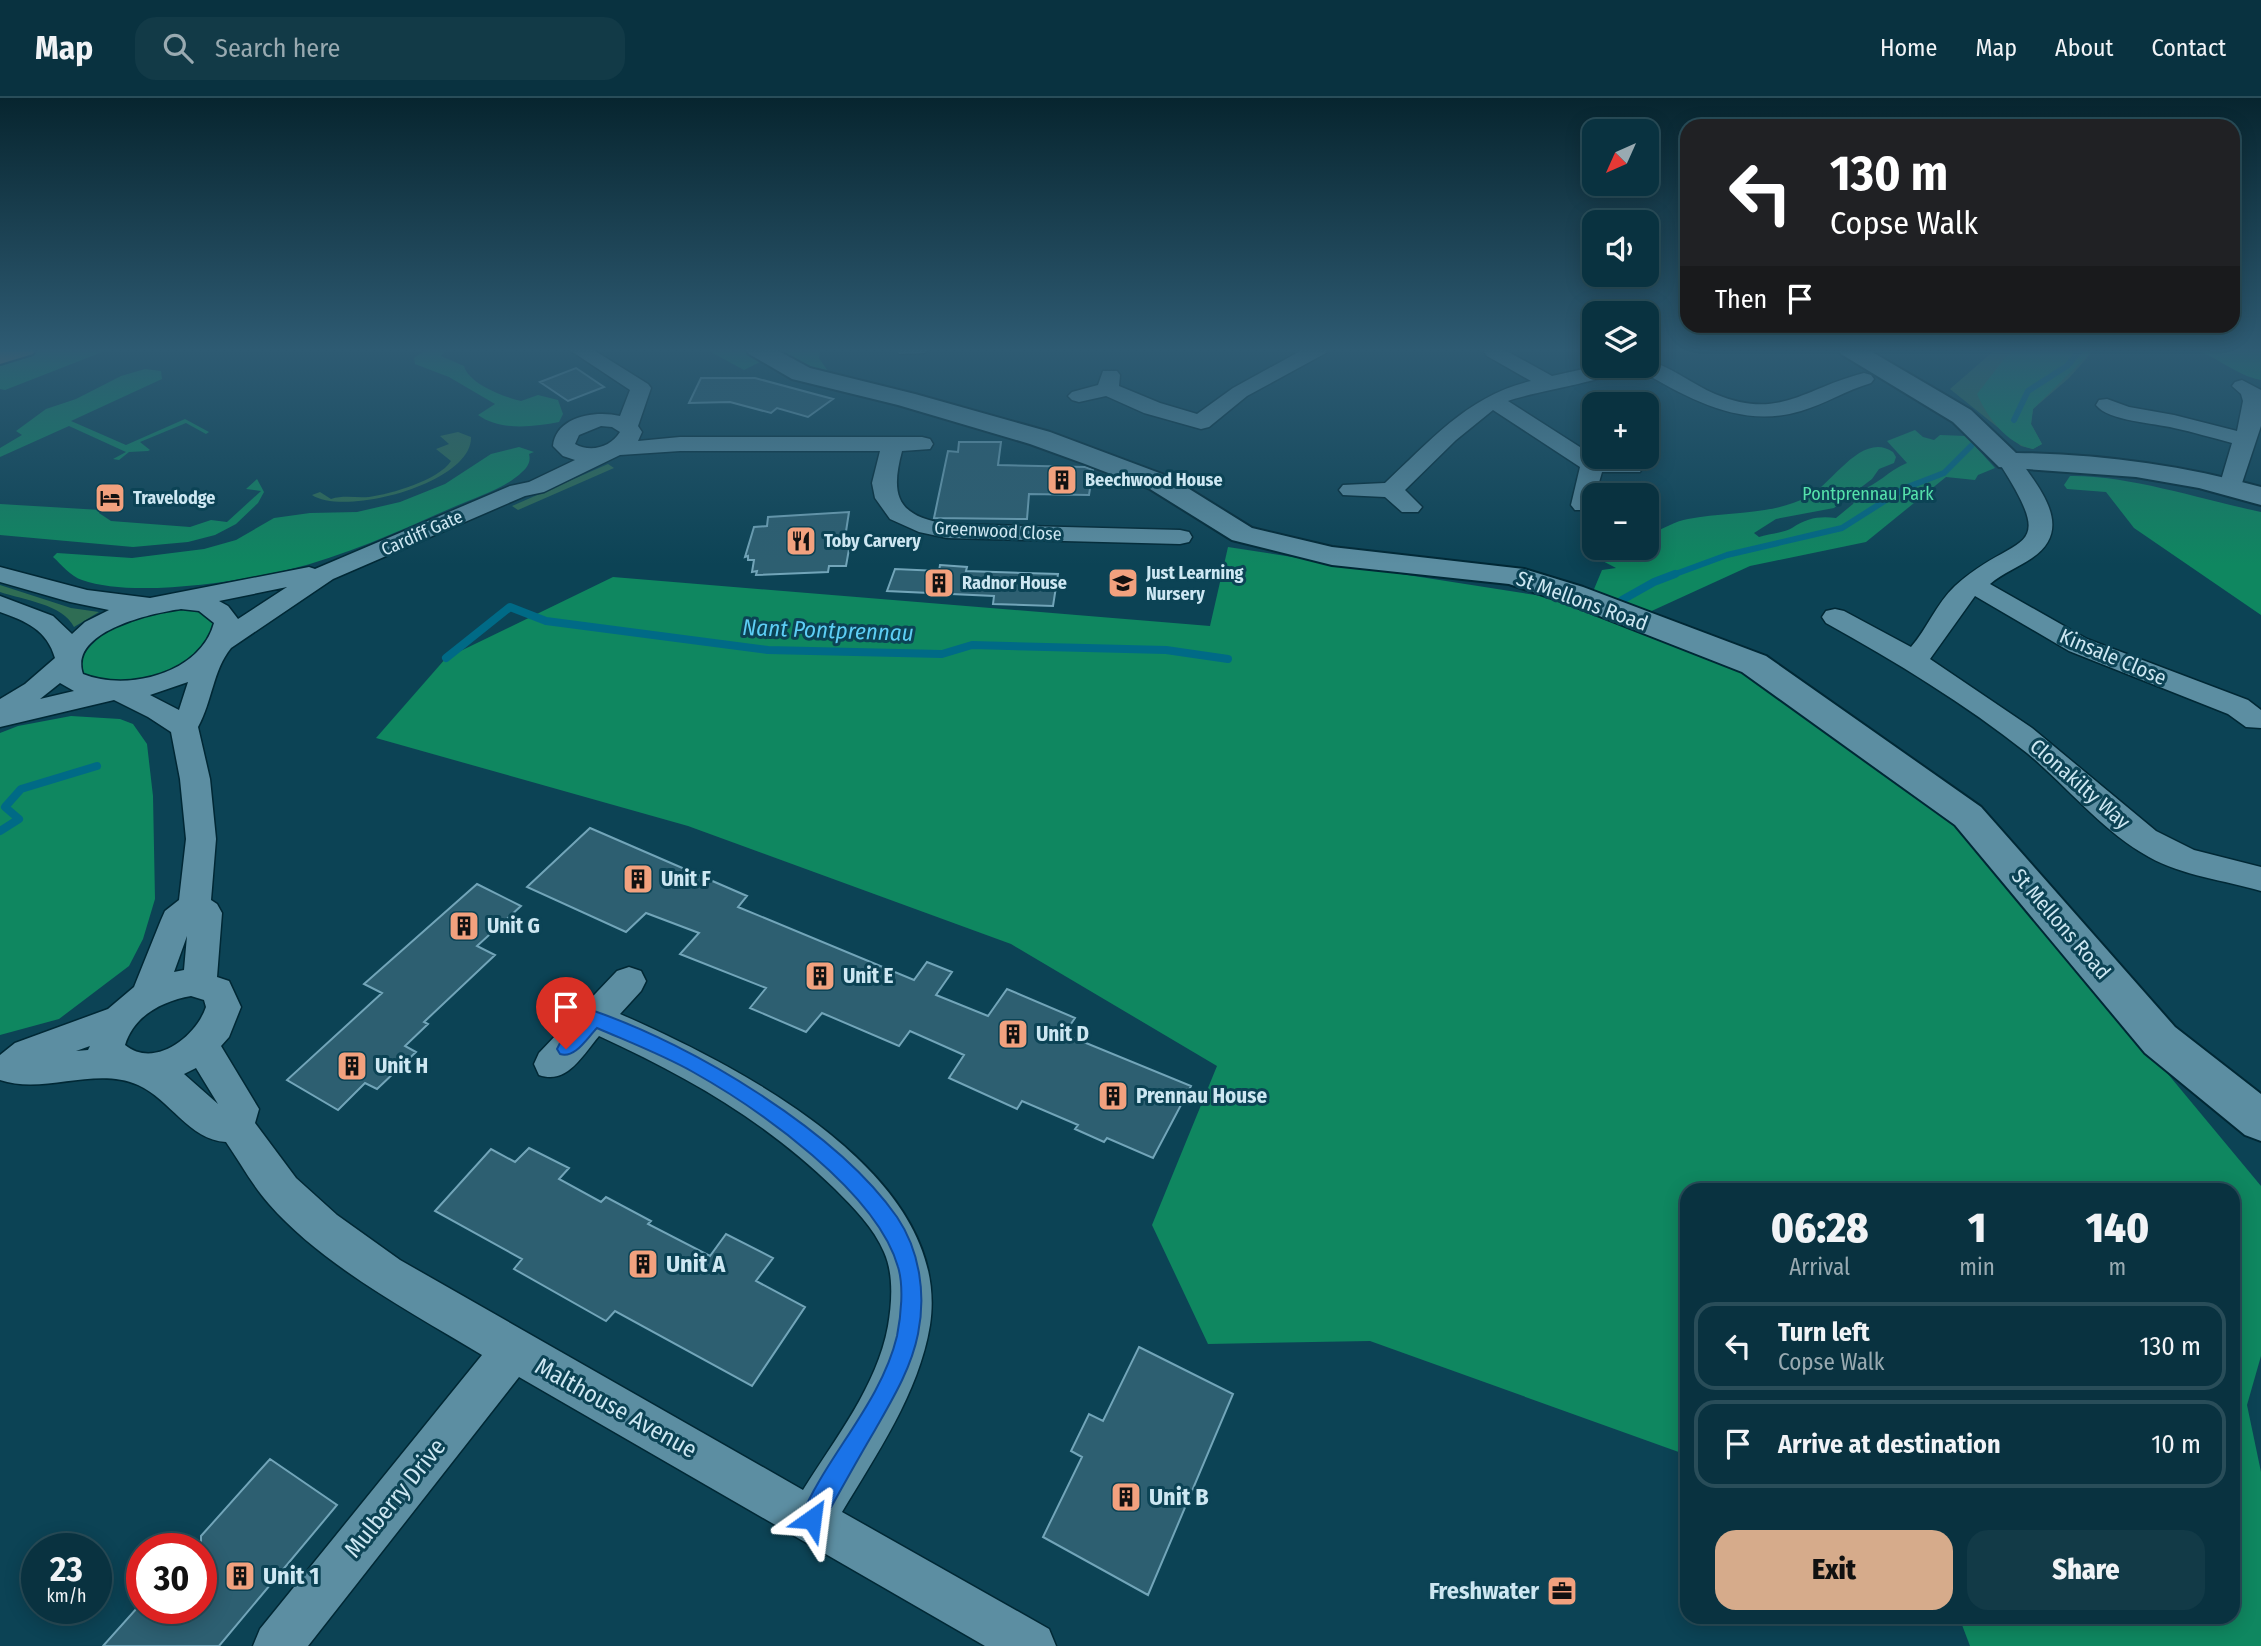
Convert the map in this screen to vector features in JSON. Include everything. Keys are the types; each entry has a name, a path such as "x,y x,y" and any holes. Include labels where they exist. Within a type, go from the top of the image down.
{"main road":[{"name":"St Mellons Road","path":"982,421 1040,438 1160,483 1242,534 1332,556 1513,575 1572,594 1754,664 1968,816 2160,1040 2261,1121"},
{"path":"1967,421 2009,461 2127,467 2231,487 2261,496"}],"street":[{"path":"584,424 588,421"},
{"path":"584,424 600,421"},
{"path":"611,421 680,444"},
{"path":"614,449 629,439 629,421"},
{"path":"1185,421 1199,427 1206,421"},
{"path":"1391,490 1466,421"},
{"path":"1524,421 1582,459"},
{"path":"2175,421 2245,440"},
{"path":"2231,487 2235,465 2255,421"},
{"name":"Cardiff Gate","path":"518,491 564,446 565,436 584,424"},
{"path":"564,446 568,450 586,455 614,449 680,444 922,444"},
{"name":"Greenwood Close","path":"893,444 884,485 886,495 900,514 919,526 971,532 1180,537"},
{"name":"Cardiff Gate","path":"0,604 37,616 47,623 67,646 72,680 87,689 114,691 143,688 172,678 324,574 518,491 536,487 614,449"},
{"path":"1913,660 1923,651 1951,606 1973,584 2032,549 2043,528 2034,498 2009,461"},
{"path":"1351,490 1391,490 1410,507"},
{"name":"Cardiff Gate","path":"0,574 88,599 118,604 208,604 221,612 227,624 216,648"},
{"name":"Cardiff Gate","path":"68,661 76,645 91,631 130,611 305,575 324,574"},
{"name":"Kinsale Close","path":"1973,584 2062,637 2121,650 2238,707 2256,720"},
{"name":"Clonakilty Way","path":"1835,617 1913,660 1996,714 2030,740 2133,831 2159,849 2194,863 2261,879"},
{"path":"148,995 177,920 194,906 201,839 195,779 184,727 192,713 216,648"},
{"path":"0,712 35,690 68,661"},
{"path":"0,718 114,691 158,710 184,727"},
{"path":"194,906 206,914 199,983"},
{"path":"552,1064 629,981"},
{"path":"5,1069 129,1066 184,1058 202,1046 216,1031 223,1016 224,1002 219,991 199,983 175,984 148,995 133,1005 117,1020 108,1037 106,1050 129,1066 172,1086 216,1125 236,1126"},
{"path":"594,1018 699,1066 792,1128 824,1154 869,1198 891,1226 903,1249 909,1268 911,1293 908,1334 895,1373 812,1519"},
{"path":"5,1069 28,1054 117,1020"},
{"name":"Malthouse Avenue","path":"202,1046 242,1109 236,1126 282,1191 323,1228 386,1274 513,1350 1032,1646"},
{"name":"Mulberry Drive","path":"277,1646 513,1350"}],"green space":[{"path":"29,421 72,421 126,445 180,421 189,421 209,432 206,434 186,423 140,442 150,450 129,452 119,460 113,459 126,452 69,426 0,457 0,448 22,435 16,431"},
{"path":"490,421 559,421 517,426"},
{"path":"1990,421 2031,421 2042,444 2033,449 2021,446"},
{"path":"1994,421 2031,421 2042,444 2033,449 2024,446"},
{"name":"Pontprennau Park","path":"1915,430 1923,437 1934,440 1940,435 1966,436 1995,468 1978,475 1975,480 1946,477 1866,542 1750,566 1645,614 1592,594 1602,570 1616,568 1601,560 1659,560 1659,530 1688,519 1765,510 1795,502 1818,490 1859,453 1881,447 1893,452 1896,457 1894,463 1879,469 1872,479 1834,508 1776,519 1754,533 1759,537 1789,530 1813,518 1836,518 1853,504 1859,491 1907,463 1887,441"},
{"path":"458,432 471,437 466,454 452,469 405,492 351,502 328,501 312,495 320,492 331,499 369,497 426,480 451,461 436,449 449,444 440,436"},
{"path":"519,447 534,452 529,454 530,459 524,470 499,487 373,542 287,570 212,583 128,588 82,580 53,557 57,553 132,558 204,549 236,540 274,518 310,513 357,512 400,502 445,484 491,454"},
{"path":"608,464 614,468 518,510 512,506"},
{"path":"2070,476 2141,484 2261,512 2261,615 2134,528 2106,492 2067,489 2064,485"},
{"path":"257,479 264,492 258,503 236,524 215,535 188,542 133,547 0,535 0,504 101,510 99,513 111,521 190,527 211,520 227,522 261,491 246,489"},
{"path":"1228,547 1561,599 1743,669 1956,819 2261,1186 2261,1356 2247,1405 2261,1472 2261,1646 1970,1646 1962,1624 2240,1624 2240,1183 1680,1183 1680,1452 1370,1341 1208,1344 1152,1225 1217,1066 1011,944 688,826 376,738 446,658 613,577 1210,626"},
{"path":"0,585 71,608 99,612 74,627 69,619 52,608 0,592"},
{"path":"171,608 199,612 212,622 212,634 203,647 187,661 146,680 99,681 84,673 81,665 84,656 100,637 129,618"},
{"path":"71,716 120,719 133,724 147,744 153,796 155,899 143,939 129,966 59,1019 0,1035 0,733 18,726"}],"building":[{"path":"959,442 1001,442 998,465 1085,467 1093,470 1089,495 1029,494 1027,519 934,518 948,451 958,452"},
{"name":"Toby Carvery","path":"849,512 845,538 851,538 846,566 829,566 828,572 756,575 757,571 752,572 754,560 745,557 754,527 767,526 768,517"},
{"path":"940,565 967,567 966,571 1058,574 1053,606 993,604 994,596 887,591 895,569 939,571"},
{"path":"590,828 747,896 738,907 914,980 927,962 952,972 936,995 988,1016 1007,989 1075,1018 1064,1034 1191,1086 1153,1158 1107,1138 1104,1142 1075,1129 1078,1125 1022,1101 1017,1109 949,1078 964,1055 910,1031 899,1046 822,1013 806,1032 750,1008 766,988 680,954 699,933 646,913 626,932 527,887"},
{"path":"477,884 521,906 477,946 495,955 424,1022 428,1024 405,1046 416,1052 377,1089 365,1083 338,1110 287,1080 382,993 364,984"},
{"name":"Unit A","path":"529,1148 569,1168 559,1179 601,1202 606,1197 651,1221 648,1224 710,1256 726,1234 773,1258 756,1281 805,1307 752,1386 615,1311 606,1321 514,1269 522,1259 435,1211 491,1149 515,1162"},
{"name":"Unit B","path":"1139,1347 1233,1394 1148,1595 1043,1537 1082,1457 1071,1451 1089,1414 1103,1421"},
{"name":"Unit 1","path":"270,1459 337,1505 219,1646 103,1646 126,1620 126,1624 217,1624 217,1533 204,1533"}],"waterway":[{"name":"Nant Pontprennau","path":"1670,576 1727,555 1842,528 1905,488 1944,473 1971,446"},
{"name":"Nant Pontprennau","path":"1622,600 1675,574"},
{"name":"Nant Pontprennau","path":"446,658 510,607 546,621 768,650 942,654 972,645 1166,650 1228,659"},
{"name":"Nant Pontprennau","path":"0,831 19,819 5,807 21,789 97,766"}],"place":[{"name":"Beechwood House","path":"1062,480"},
{"name":"Travelodge","path":"110,498"},
{"name":"Toby Carvery","path":"801,541"},
{"name":"Radnor House","path":"939,583"},
{"name":"Just Learning Nursery","path":"1123,583"},
{"name":"Unit F","path":"638,879"},
{"name":"Unit G","path":"464,926"},
{"name":"Unit E","path":"820,976"},
{"name":"Unit D","path":"1013,1034"},
{"name":"Unit H","path":"352,1066"},
{"name":"Prennau House","path":"1113,1096"},
{"name":"Unit A","path":"643,1264"},
{"name":"Unit B","path":"1126,1497"},
{"name":"Unit 1","path":"240,1576"},
{"name":"Freshwater","path":"1562,1591"}],"route":[{"path":"566,1049 594,1018 699,1066 753,1100 824,1154 869,1198 891,1226 909,1268 911,1293 908,1334 895,1373 812,1519"}]}
